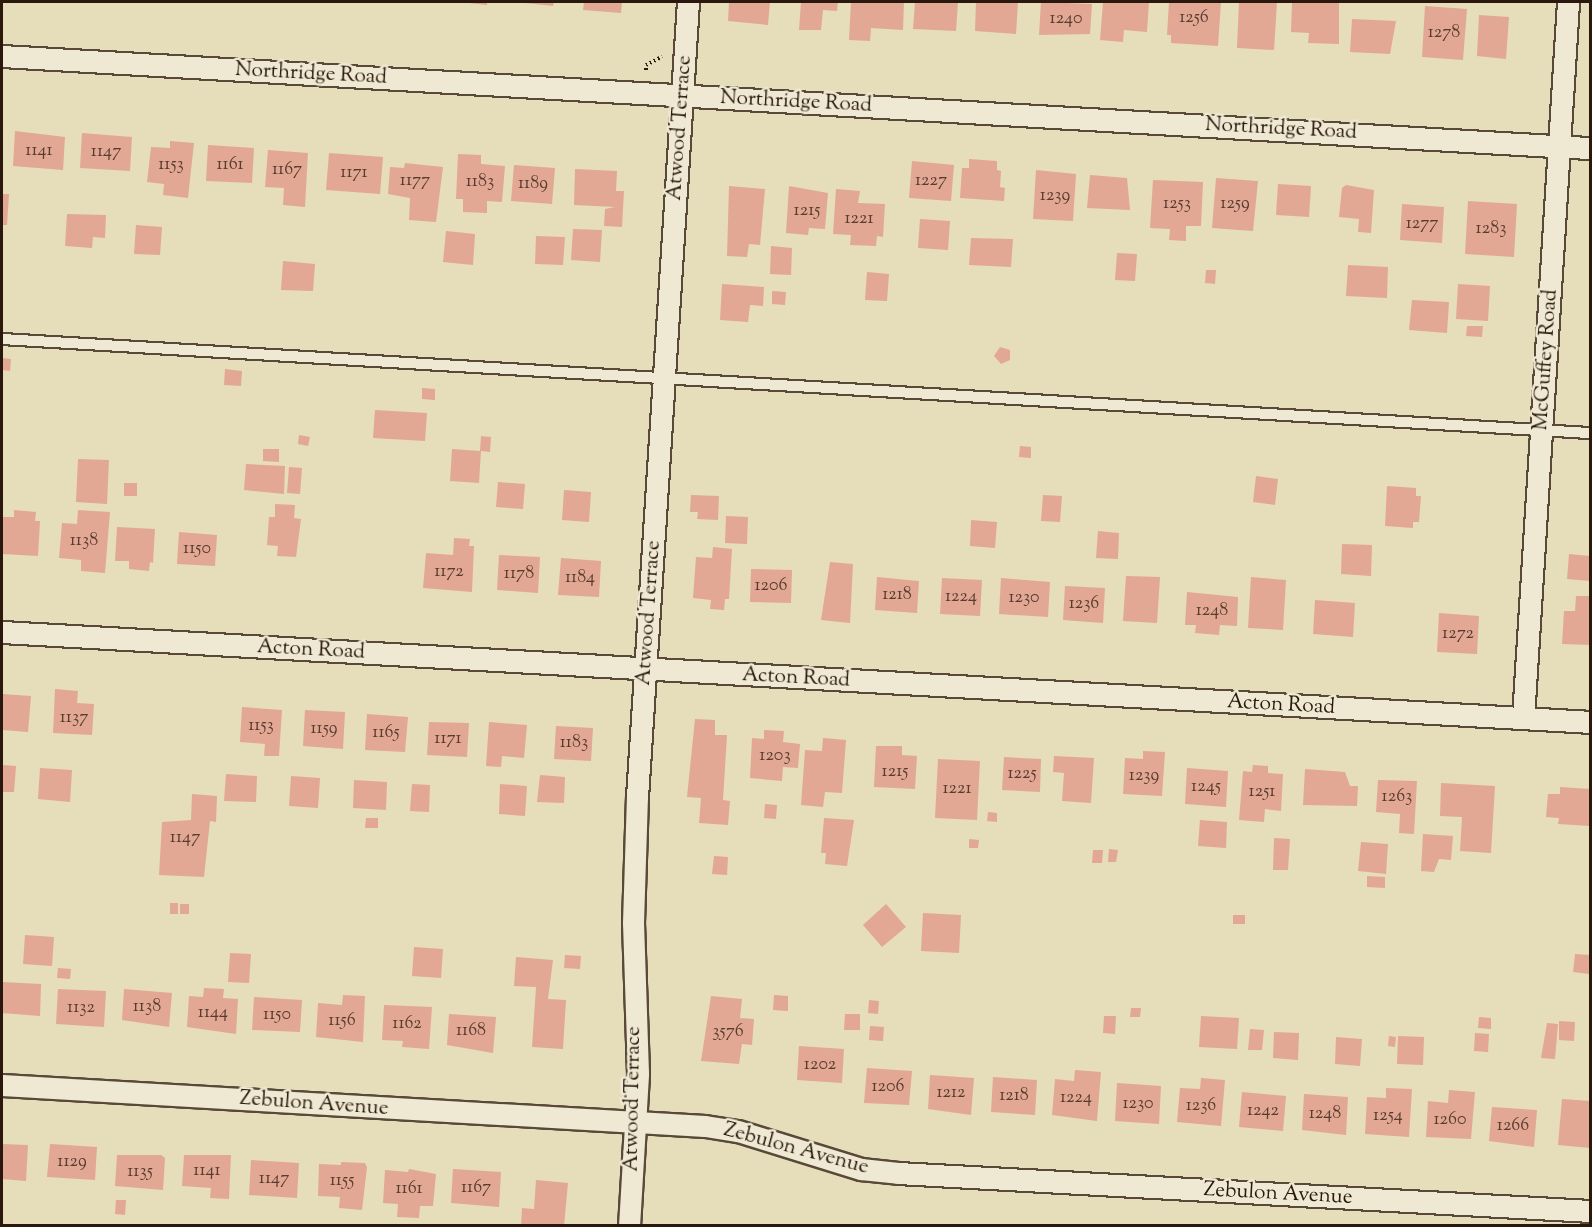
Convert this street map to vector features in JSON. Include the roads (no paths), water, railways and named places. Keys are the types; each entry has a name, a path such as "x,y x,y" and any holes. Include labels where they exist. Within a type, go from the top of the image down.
{"street":[{"name":"Atwood Terrace","path":"629,1226 636,1121 633,923 645,671 688,2"},
{"name":"McGuffey Road","path":"1523,718 1568,2"},
{"name":"Northridge Road","path":"2,56 1590,148"},
{"name":"Acton Road","path":"2,632 645,671 1590,722"},
{"name":"Zebulon Avenue","path":"2,1085 636,1121 738,1131 861,1169 898,1173 1590,1211"}],"lane":[{"path":"2,339 1590,433"}]}
